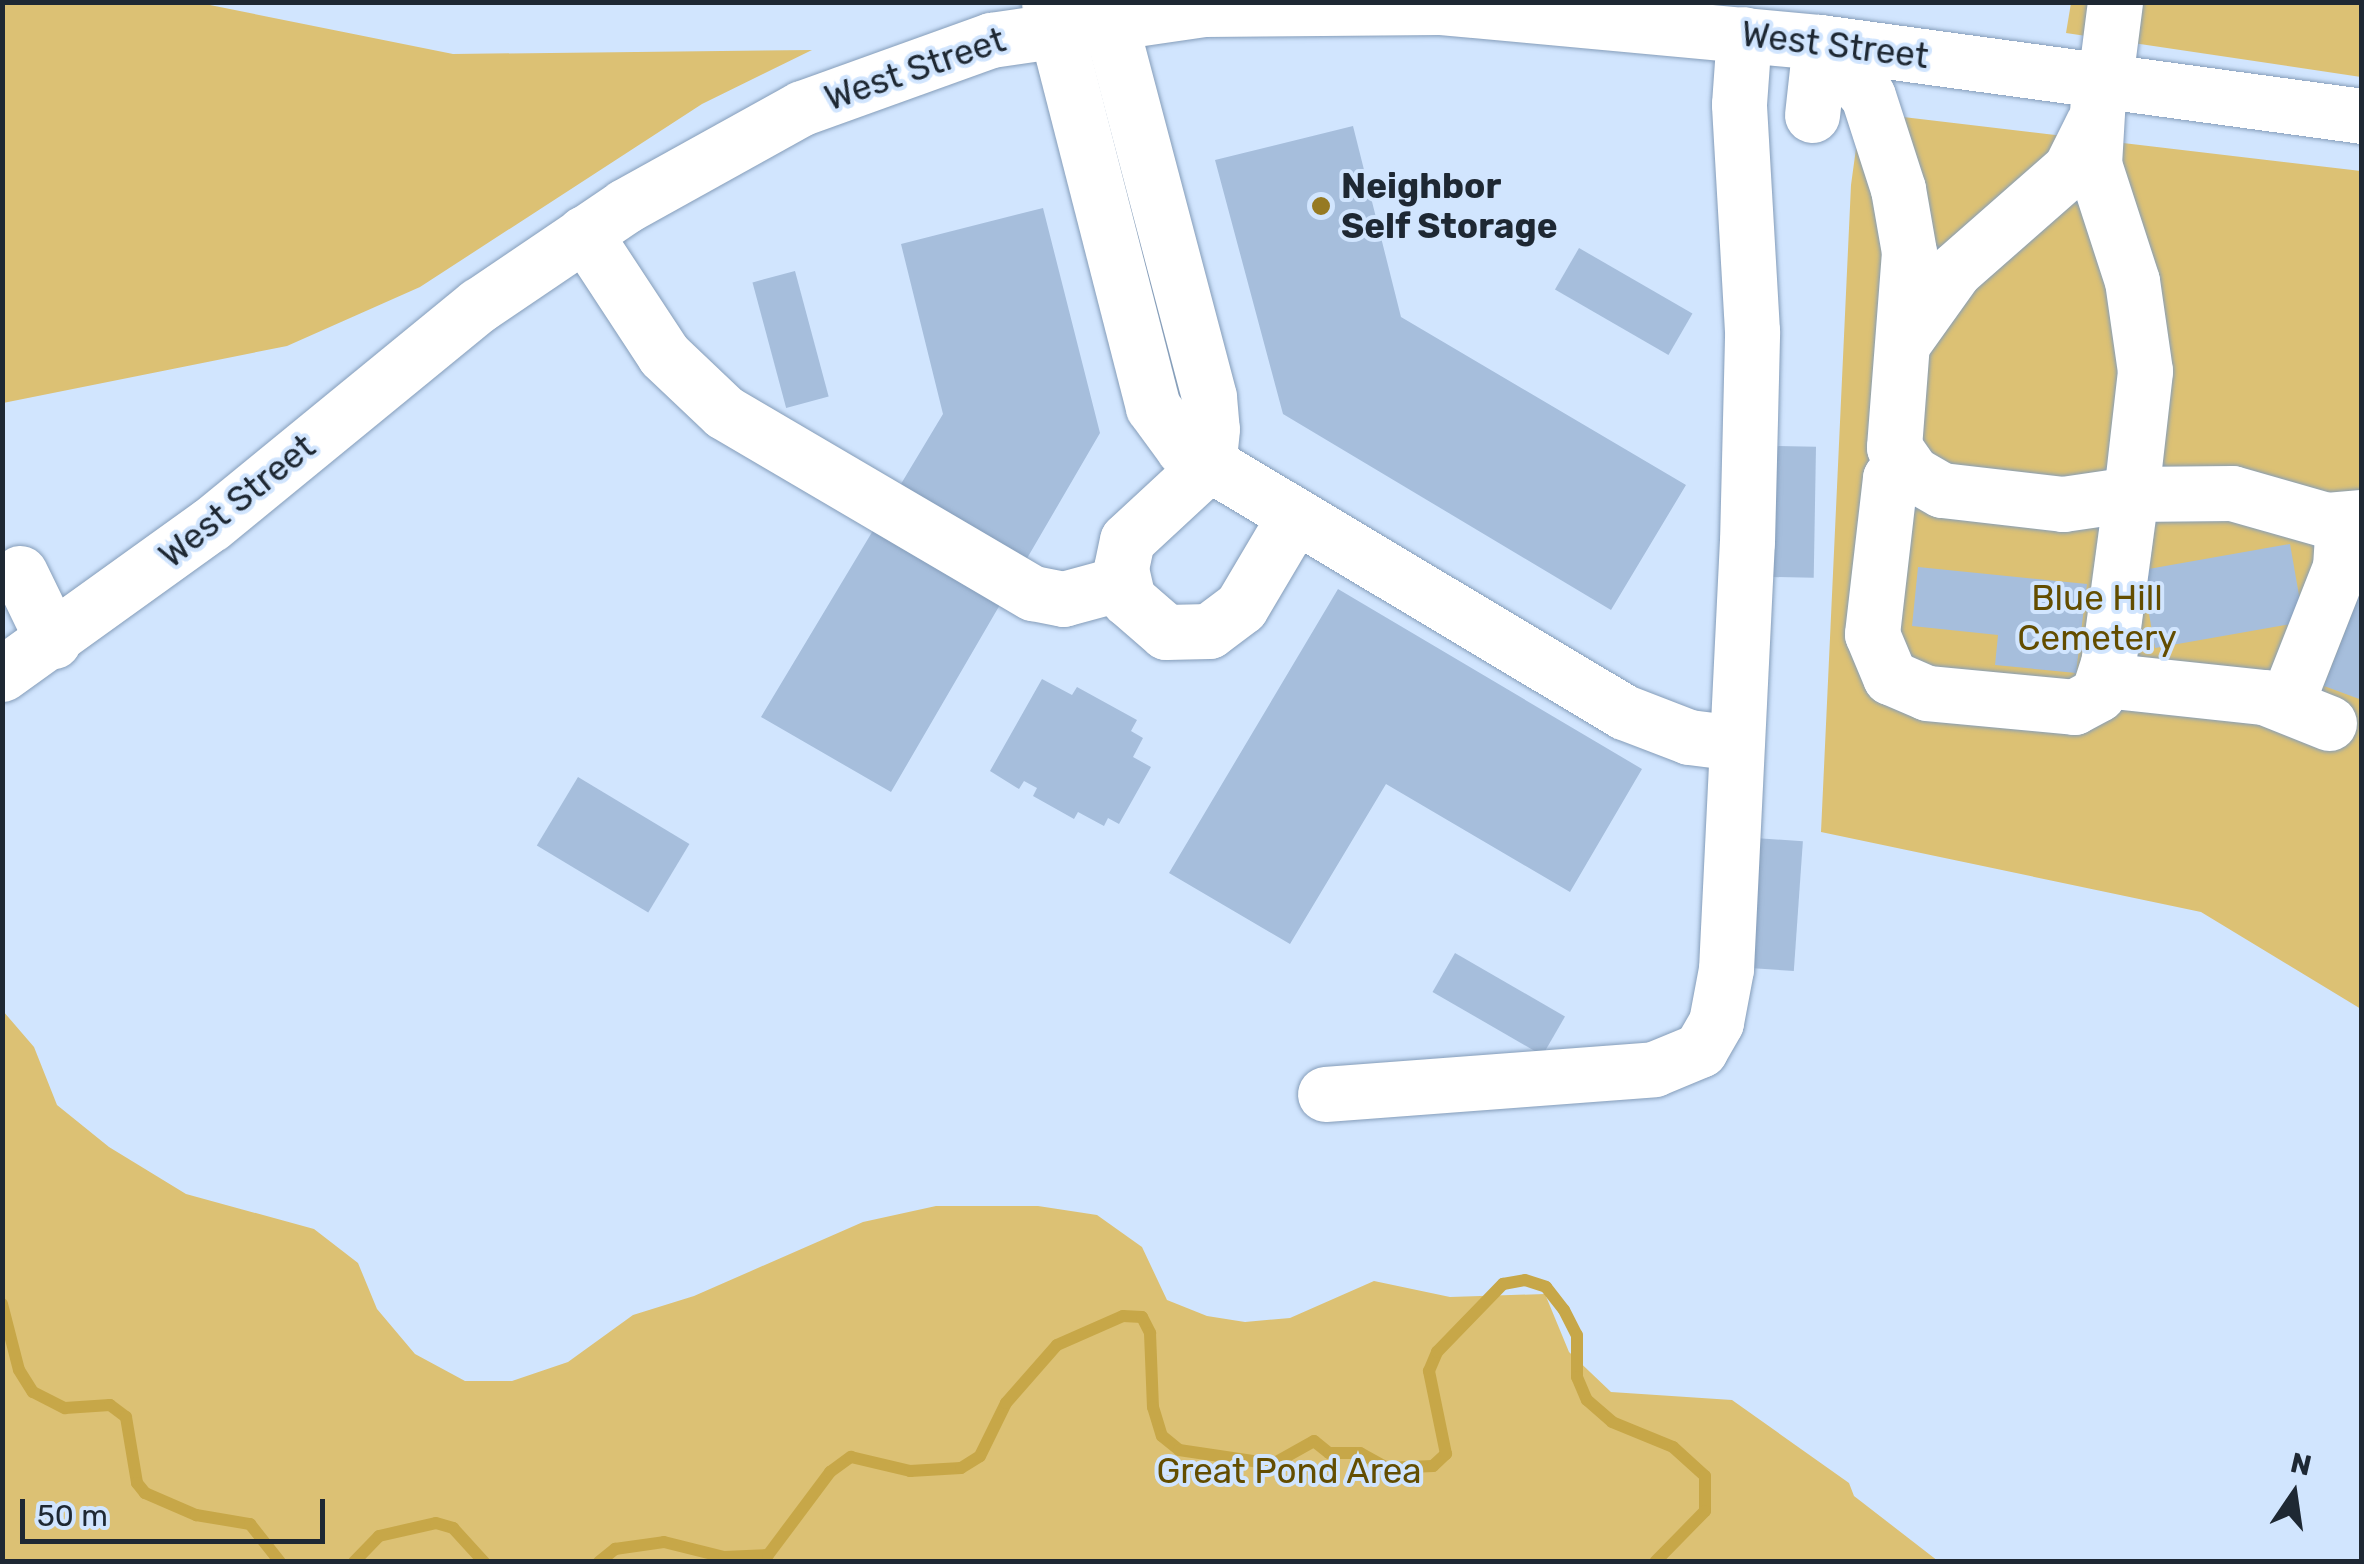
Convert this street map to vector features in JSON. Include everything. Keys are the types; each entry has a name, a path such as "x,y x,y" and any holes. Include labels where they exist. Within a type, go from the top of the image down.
{"main road":[{"path":"1902,461 1890,478 1872,619 1876,653 1890,677 1927,693 2074,707 2098,694 2104,680 2144,420 2143,346 2127,262 2099,184 2099,94 2115,2"},
{"name":"West Street","path":"2,674 211,524 479,304 584,233 737,140 838,92 1052,15 1110,18 1344,4 1517,8 1820,42 2099,94 2362,116"},
{"path":"1052,15 1153,407 1183,448 1293,519 1624,712 1689,737 1737,743"},
{"path":"1110,18 1209,398 1208,465 1135,528 1122,555 1122,584 1135,611 1154,626 1180,634 1210,631 1241,608 1293,519"},
{"path":"1325,1094 1654,1068 1700,1050 1724,987 1737,743 1752,330 1739,104 1744,34"},
{"path":"1812,116 1820,42"},
{"path":"1820,42 1868,96 1898,190 1910,252 1893,434 1902,461 1942,490 2063,504 2130,494 2232,493 2352,519 2308,713 2104,680"},
{"path":"1901,352 1938,288 2070,170 2099,94"},
{"path":"584,233 664,356 724,412 1033,593 1063,599 1122,584"},
{"path":"20,573 52,641"}],"green space":[{"path":"2,3 200,3 453,54 812,50 702,104 420,287 287,346 3,403"},
{"path":"2071,3 2361,3 2361,77 2066,33"},
{"name":"Blue Hill Cemetery","path":"1861,112 2361,171 2361,1009 2201,912 1821,832 1851,185"},
{"name":"Great Pond Area","path":"3,1011 34,1047 57,1105 109,1147 186,1194 314,1229 358,1263 377,1309 415,1354 465,1381 512,1381 568,1362 633,1315 694,1296 863,1222 936,1206 1038,1206 1097,1215 1142,1247 1167,1300 1207,1316 1245,1322 1290,1318 1374,1281 1450,1297 1545,1294 1569,1352 1611,1392 1732,1400 1849,1483 1854,1496 1938,1561 3,1561"}],"building":[{"path":"1353,126 1401,317 1686,485 1611,610 1283,414 1215,160"},
{"path":"1043,208 1100,433 891,792 761,717 943,414 901,244"},
{"path":"1579,248 1692,314 1668,355 1555,290"},
{"path":"795,271 829,397 786,408 752,282"},
{"path":"1772,446 1816,447 1814,578 1770,577"},
{"path":"2290,544 2304,622 2155,648 2141,570"},
{"path":"1918,567 2087,584 2076,673 1995,665 1998,635 1912,626"},
{"path":"2362,588 2362,700 2324,686"},
{"path":"1338,589 1642,769 1570,892 1386,784 1290,944 1169,873"},
{"path":"1042,679 1072,695 1077,687 1137,720 1131,731 1143,738 1133,757 1151,767 1119,824 1108,818 1104,826 1078,812 1074,819 1033,796 1037,788 1024,781 1019,789 990,771"},
{"path":"578,777 689,844 648,913 537,846"},
{"path":"1755,838 1803,841 1794,971 1746,968"},
{"path":"1455,953 1565,1016 1542,1055 1432,992"}],"waterway":[{"path":"599,1562 615,1549 664,1542 724,1557 768,1555 830,1472 851,1457 910,1471 961,1468 980,1456 1006,1403 1057,1345 1123,1316 1142,1317 1150,1333 1153,1407 1162,1436 1179,1450 1273,1464 1314,1441 1329,1453 1360,1453 1387,1468 1433,1466 1446,1454 1429,1371 1437,1352 1503,1284 1525,1280 1546,1287 1577,1335 1577,1377 1587,1400 1612,1422 1673,1447 1705,1476 1705,1511 1655,1562"},
{"path":"2,1304 19,1370 33,1392 65,1408 110,1405 126,1417 137,1483 145,1493 196,1515 250,1524 280,1562"},
{"path":"354,1562 379,1536 436,1523 453,1528 484,1562"}],"place":[{"name":"Neighbor Self Storage","path":"1321,206"}]}
